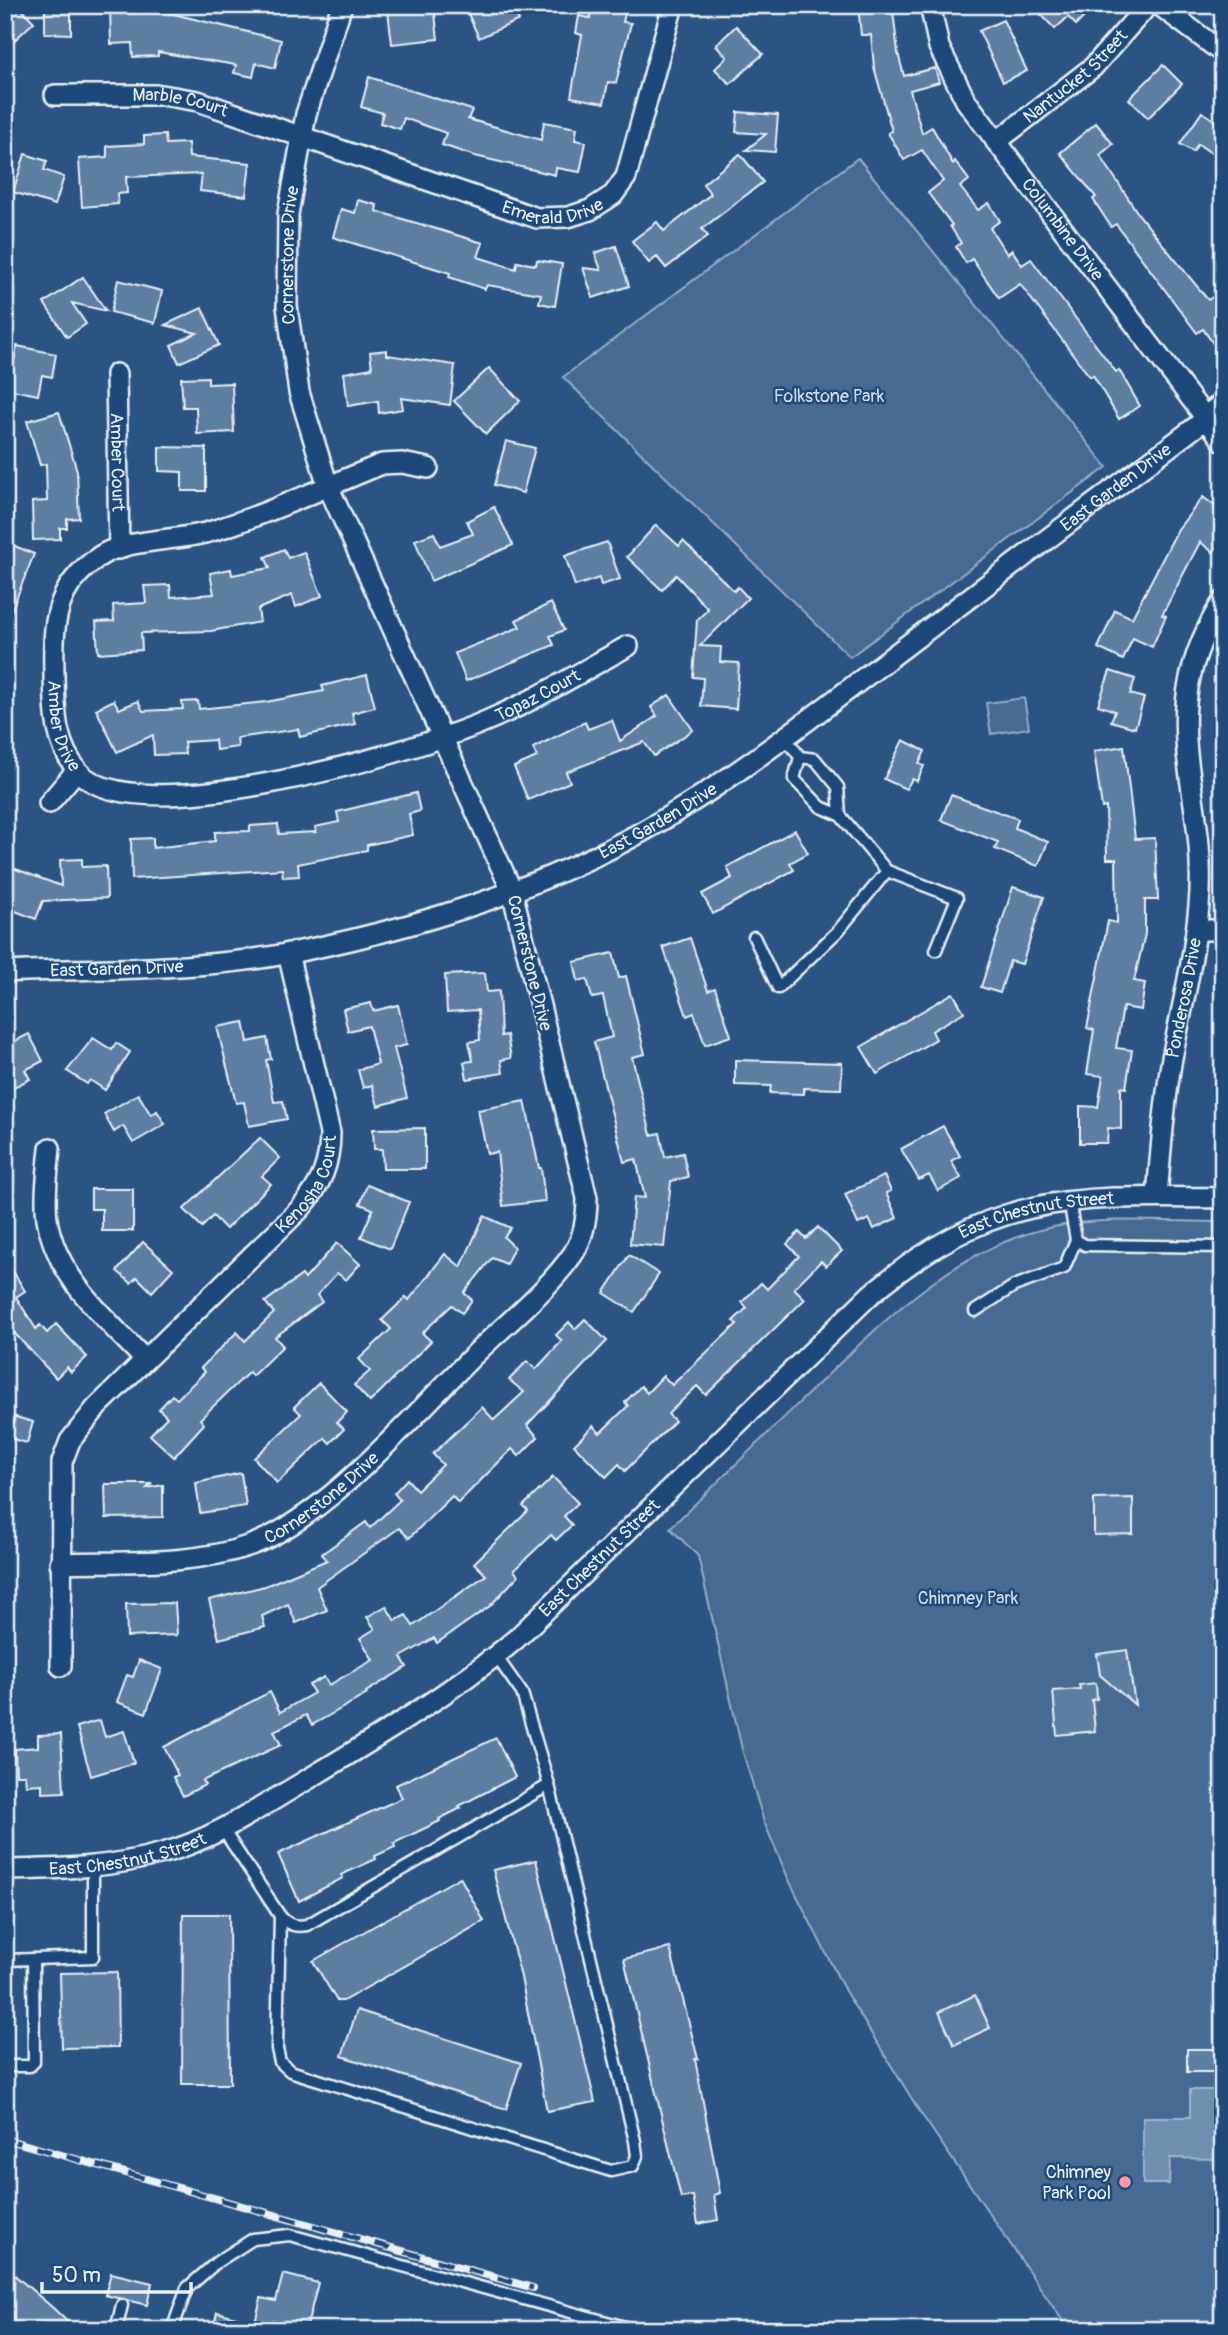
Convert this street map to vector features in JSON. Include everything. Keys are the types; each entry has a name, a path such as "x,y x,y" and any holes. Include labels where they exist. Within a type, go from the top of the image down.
{"street":[{"name":"Cornerstone Drive","path":"60,1563 177,1559 223,1552 252,1545 299,1519 354,1473 572,1255 580,1242 587,1217 587,1198 513,891 328,486 299,392 287,306 288,214 301,136 342,5"},
{"name":"Emerald Drive","path":"301,136 537,218 560,219 590,210 613,195 630,167 673,5"},
{"name":"Columbine Drive","path":"930,5 939,47 953,80 996,142 1214,413 1223,441"},
{"name":"Nantucket Street","path":"996,142 1093,67 1147,5"},
{"path":"1159,5 1223,52"},
{"name":"Marble Court","path":"55,95 176,96 301,136"},
{"name":"Amber Court","path":"116,374 119,549"},
{"name":"East Garden Drive","path":"5,972 182,964 288,953 421,921 513,891 637,835 680,810 784,737 1214,413"},
{"name":"Amber Drive","path":"428,468 402,463 382,464 210,531 119,549 102,555 82,571 66,590 56,613 53,635 55,716 63,748 77,770 101,786 126,793 172,794 240,787 346,767 444,738"},
{"name":"Ponderosa Drive","path":"1157,1196 1166,1098 1199,903 1198,838 1184,744 1185,696 1196,655 1223,601"},
{"name":"Topaz Court","path":"444,738 515,708 628,646"},
{"path":"49,803 77,770"},
{"path":"1196,930 1223,930"},
{"name":"Kenosha Court","path":"61,1665 60,1478 69,1441 97,1407 301,1208 316,1191 325,1173 330,1155 330,1133 288,953"},
{"path":"50,1148 46,1210 55,1253 76,1285 145,1360"},
{"name":"East Chestnut Street","path":"5,1870 130,1862 167,1852 222,1828 416,1715 496,1656 870,1295 910,1261 956,1234 1002,1215 1069,1200 1157,1196 1223,1198"}],"lane":[{"path":"784,737 800,757 815,759 838,787 839,815"},
{"path":"800,757 794,779 821,807 839,815 887,871 957,898 936,950"},
{"path":"754,937 778,988 838,931 887,871"},
{"path":"975,1311 1014,1286 1042,1279 1064,1268 1076,1240 1069,1200"},
{"path":"1076,1240 1085,1245 1223,1247"},
{"path":"280,1916 277,2049 281,2062 290,2071 611,2171 633,2165 637,2156 635,2141 550,1785 523,1693 496,1656"},
{"path":"222,1828 280,1916 287,1923 307,1925 550,1785"},
{"path":"5,1960 93,1957 93,1866"},
{"path":"5,2066 33,2064 33,1959"},
{"path":"172,2330 187,2288 209,2268 233,2249 253,2239 290,2235 636,2330"},
{"path":"116,2330 122,2305"}],"green space":[{"name":"Folkstone Park","path":"858,158 1107,467 850,657 563,377"},
{"path":"1024,698 1029,728 991,734 986,703"},
{"name":"Chimney Park","path":"1116,1221 1223,1222 1223,2330 1069,2330 920,2112 845,1991 788,1878 764,1822 742,1749 698,1556 670,1528 890,1317 949,1271 982,1252 1016,1237 1074,1224"}],"shaded area":[{"path":"1190,2090 1218,2090 1217,2159 1170,2158 1169,2184 1143,2184 1143,2117 1190,2117"}],"building":[{"path":"5,5 18,5 34,22 5,49"},
{"path":"45,5 71,5 71,34 45,33"},
{"path":"110,5 127,5 127,11 157,10 281,40 275,68 256,63 253,77 234,73 236,65 158,52 158,56 133,57 132,43 111,44"},
{"path":"464,5 512,5 519,20 479,38"},
{"path":"593,5 627,5 623,22 631,23 616,83 608,82 604,103 571,97 582,35 576,33 579,16 590,18"},
{"path":"858,5 887,5 888,12 893,11 904,76 935,68 939,82 910,90 922,133 932,127 953,164 955,161 969,180 960,187 978,210 989,203 1000,221 990,228 1007,254 1012,250 1022,265 1031,259 1116,372 1119,370 1140,406 1119,419 1093,375 1090,377 1020,284 999,298 972,259 966,263 956,247 961,243 950,226 952,225 928,193 943,181 922,150 904,160 888,133 892,131 874,67 871,35 861,35"},
{"path":"1032,5 1096,5 1076,25 1068,17 1055,29"},
{"path":"434,6 438,39 392,44 388,11"},
{"path":"1003,20 1027,71 1003,82 979,31"},
{"path":"736,26 763,54 730,84 715,69 727,57 716,45"},
{"path":"1163,65 1182,84 1148,118 1129,99"},
{"path":"369,77 472,110 468,119 541,140 544,122 577,128 575,140 586,142 580,172 556,168 555,175 475,156 442,145 446,133 404,118 400,129 380,123 383,113 361,107"},
{"path":"738,112 778,115 775,152 746,150 766,134 736,132"},
{"path":"1202,112 1223,126 1223,161 1198,144 1193,152 1180,144"},
{"path":"1096,123 1113,144 1100,155 1139,215 1208,300 1223,290 1223,358 1203,329 1197,333 1116,224 1111,227 1093,199 1096,197 1060,153"},
{"path":"165,135 166,144 188,143 189,157 250,163 246,196 200,191 202,174 126,177 127,193 117,194 118,204 82,207 79,159 107,157 107,146 144,144 144,136"},
{"path":"25,154 47,161 44,170 64,177 55,205 13,192"},
{"path":"740,154 763,182 702,229 708,236 666,268 657,257 649,263 632,241 657,222 664,231 711,194 703,184"},
{"path":"358,200 377,205 376,211 483,243 478,257 516,269 517,262 536,265 537,260 562,264 555,306 539,303 541,294 487,285 485,289 449,277 450,273 333,237 341,209 355,213"},
{"path":"616,246 629,286 593,298 583,268 601,270 595,253"},
{"path":"83,277 106,311 72,303 86,324 67,337 44,303"},
{"path":"118,280 162,291 155,323 111,312"},
{"path":"202,308 219,345 179,363 171,345 197,333 165,325"},
{"path":"17,346 56,354 52,377 42,375 38,395 8,389"},
{"path":"387,350 387,355 455,365 450,405 401,398 403,409 379,413 378,401 348,406 344,373 372,368 370,352"},
{"path":"489,368 520,401 486,434 454,401"},
{"path":"208,377 208,384 232,383 234,432 197,434 196,407 183,407 181,378"},
{"path":"59,412 77,471 79,518 67,519 67,528 60,528 60,539 33,540 32,502 47,501 46,464 40,465 27,421"},
{"path":"506,441 535,448 523,493 494,485"},
{"path":"159,447 206,448 206,491 182,491 182,472 159,471"},
{"path":"1203,497 1223,512 1223,519 1216,528 1223,533 1223,539 1213,552 1200,542 1162,615 1166,616 1152,647 1133,638 1123,660 1098,648 1115,610 1132,618 1178,529"},
{"path":"494,507 513,545 431,581 415,540 434,533 440,546 473,534 467,521"},
{"path":"656,525 679,546 683,541 734,591 738,587 748,598 700,646 721,647 720,662 739,663 736,709 701,706 703,678 693,677 697,620 708,609 676,575 662,590 627,557"},
{"path":"5,542 34,554 6,624 5,623"},
{"path":"607,542 620,579 601,585 599,578 575,586 565,556"},
{"path":"284,549 288,558 304,552 322,596 296,607 292,595 258,609 260,622 211,631 141,633 142,650 98,653 96,622 114,621 113,605 146,603 144,586 170,585 171,597 214,594 210,573 231,569 232,575 270,568 265,557"},
{"path":"551,603 564,630 550,636 554,645 466,681 455,653 520,627 516,620"},
{"path":"1110,671 1135,679 1130,694 1144,698 1135,728 1111,721 1115,711 1098,705"},
{"path":"367,675 375,707 352,713 355,724 300,737 298,729 237,738 238,747 216,750 215,740 184,742 185,754 154,755 153,735 117,752 96,709 114,700 119,709 138,701 143,711 183,709 182,702 198,701 199,709 266,702 324,691 322,686"},
{"path":"669,695 693,730 654,756 644,742 566,772 570,782 528,800 514,767 537,757 533,748 585,722 588,729 612,720 620,741 657,716 651,707"},
{"path":"903,740 925,751 919,764 924,766 917,781 912,779 906,789 884,779"},
{"path":"1124,746 1135,839 1155,838 1158,900 1145,900 1145,934 1134,981 1145,983 1141,1010 1123,1007 1116,1048 1132,1050 1126,1088 1121,1087 1121,1129 1108,1128 1107,1143 1080,1143 1080,1106 1098,1107 1103,1076 1087,1074 1094,1030 1087,1028 1108,921 1117,923 1116,859 1107,859 1106,807 1102,808 1094,751"},
{"path":"416,793 420,811 409,814 413,835 367,845 367,850 298,864 299,876 283,877 282,869 132,879 131,839 153,838 153,848 215,841 215,832 250,831 250,826 278,824 279,834 316,832 315,827 339,822 337,812"},
{"path":"951,795 1018,819 1015,828 1048,842 1038,866 995,849 998,842 941,820"},
{"path":"795,830 808,853 790,863 794,870 713,914 702,894 732,878 727,867"},
{"path":"82,859 82,867 106,866 107,898 43,901 36,919 5,907 5,865 61,886 60,860"},
{"path":"1013,887 1044,897 1022,964 1010,961 1000,993 981,987"},
{"path":"690,938 708,991 715,988 731,1036 705,1045 694,1013 687,1016 663,947"},
{"path":"613,953 619,978 626,976 645,1054 632,1057 651,1135 660,1133 665,1157 683,1153 688,1177 671,1181 664,1247 630,1244 634,1197 645,1198 636,1159 624,1162 594,1042 612,1037 603,996 592,998 587,979 578,981 574,962"},
{"path":"485,973 487,992 499,991 501,1036 507,1035 511,1058 501,1060 503,1073 467,1079 464,1062 473,1061 469,1042 480,1040 478,1010 447,1012 445,975"},
{"path":"953,993 964,1012 932,1031 936,1039 877,1074 861,1047"},
{"path":"371,1003 373,1011 398,1005 407,1045 394,1048 407,1098 378,1106 372,1085 363,1088 358,1070 378,1064 369,1026 348,1031 343,1009"},
{"path":"244,1022 248,1042 267,1038 271,1059 266,1060 274,1102 283,1101 287,1119 249,1126 244,1102 236,1103 217,1027"},
{"path":"29,1034 43,1061 25,1070 30,1079 12,1088 5,1075 5,1046"},
{"path":"93,1038 112,1050 116,1043 130,1052 105,1090 90,1080 87,1084 67,1071"},
{"path":"735,1060 842,1063 841,1089 804,1088 804,1094 770,1093 771,1086 735,1085"},
{"path":"138,1094 151,1115 157,1111 165,1124 133,1143 123,1126 114,1132 104,1114"},
{"path":"525,1101 541,1168 545,1201 503,1206 497,1152 487,1154 478,1110"},
{"path":"943,1126 960,1156 951,1161 961,1178 938,1191 929,1175 919,1180 901,1149"},
{"path":"425,1128 425,1169 383,1169 382,1149 374,1149 373,1129"},
{"path":"260,1138 280,1158 262,1176 271,1184 226,1229 213,1216 202,1227 184,1209"},
{"path":"884,1176 891,1191 886,1193 897,1218 874,1229 869,1219 858,1224 845,1194"},
{"path":"367,1185 409,1202 390,1249 361,1237 373,1209 360,1204"},
{"path":"91,1189 133,1189 133,1231 102,1231 102,1209 91,1209"},
{"path":"484,1216 511,1228 504,1237 514,1247 506,1264 492,1258 464,1293 472,1300 462,1313 452,1305 422,1333 431,1341 370,1402 354,1385 370,1371 359,1359 391,1329 382,1320 406,1297 409,1300 445,1254 461,1267"},
{"path":"818,1227 842,1251 826,1266 821,1261 794,1288 805,1299 706,1395 697,1386 668,1414 675,1421 625,1471 619,1464 606,1477 574,1445 593,1426 600,1433 628,1406 625,1402 641,1386 647,1393 663,1376 672,1385 737,1324 733,1321 747,1308 742,1302 761,1283 767,1289 799,1256 787,1244 799,1232 806,1239"},
{"path":"143,1242 173,1269 152,1292 137,1277 131,1283 117,1271"},
{"path":"337,1243 360,1264 346,1280 337,1273 317,1295 322,1302 275,1337 283,1346 252,1376 249,1372 200,1419 204,1424 174,1457 150,1435 167,1417 159,1409 172,1395 177,1399 205,1372 201,1368 237,1332 245,1341 274,1313 265,1302 302,1275 305,1279"},
{"path":"629,1255 659,1274 634,1312 604,1293"},
{"path":"5,1258 25,1291 16,1297 36,1329 40,1325 47,1333 56,1324 87,1357 71,1372 67,1367 56,1378 5,1323"},
{"path":"585,1319 607,1341 527,1425 538,1437 519,1456 512,1449 458,1503 452,1496 409,1538 399,1528 317,1587 327,1610 296,1623 288,1604 262,1616 265,1627 219,1639 209,1600 265,1586 327,1560 322,1554 366,1522 370,1528 400,1500 394,1493 407,1479 417,1490 443,1465 433,1454 482,1407 494,1420 524,1392 509,1380 527,1361 536,1369 562,1341 556,1335 569,1322 575,1329"},
{"path":"319,1383 347,1412 337,1422 344,1429 330,1443 325,1438 277,1483 254,1458 301,1414 294,1407"},
{"path":"5,1414 33,1422 27,1443 5,1437"},
{"path":"241,1473 246,1506 200,1513 196,1483"},
{"path":"553,1477 578,1503 564,1516 572,1525 556,1540 551,1535 514,1570 518,1576 490,1606 437,1643 434,1638 401,1657 407,1667 366,1692 367,1694 312,1725 306,1715 274,1731 281,1745 202,1781 205,1785 183,1796 173,1777 178,1775 164,1747 270,1692 280,1712 314,1693 309,1685 324,1677 329,1685 373,1660 360,1638 375,1629 367,1617 386,1606 395,1621 406,1615 413,1626 486,1575 474,1563 528,1511 523,1506"},
{"path":"105,1484 151,1484 147,1488 163,1485 163,1517 106,1518"},
{"path":"1133,1498 1133,1534 1094,1535 1094,1499"},
{"path":"175,1603 177,1635 127,1637 126,1604"},
{"path":"1127,1650 1135,1705 1100,1675 1097,1654"},
{"path":"139,1660 162,1669 146,1713 117,1702 127,1675 133,1677"},
{"path":"1096,1683 1097,1699 1092,1700 1095,1731 1057,1735 1053,1691 1080,1689 1079,1685"},
{"path":"100,1720 105,1737 124,1731 134,1763 91,1776 77,1727"},
{"path":"61,1734 64,1792 42,1793 42,1784 26,1785 25,1775 16,1775 15,1749 38,1747 38,1735"},
{"path":"496,1738 515,1777 459,1806 461,1808 439,1819 440,1821 394,1843 395,1847 375,1856 376,1859 341,1875 343,1878 299,1901 278,1854 402,1798 396,1785"},
{"path":"536,1860 595,2102 547,2111 521,1977 493,1870"},
{"path":"460,1877 484,1921 343,2001 337,2001 313,1961"},
{"path":"183,1914 229,1914 230,2084 182,2084"},
{"path":"670,1948 698,2059 695,2059 720,2193 714,2195 718,2220 698,2224 693,2196 681,2198 624,1959"},
{"path":"117,1972 118,2047 62,2048 60,1973"},
{"path":"975,1995 990,2028 954,2045 939,2012"},
{"path":"357,2010 521,2063 506,2109 342,2056"},
{"path":"1187,2049 1218,2049 1218,2072 1187,2072"},
{"path":"5,2267 53,2308 76,2330 5,2330"},
{"path":"111,2273 152,2283 147,2305 105,2295"},
{"path":"283,2274 318,2283 306,2330 213,2330 217,2312 255,2322 261,2298 276,2301"}],"railway":[{"path":"5,2139 533,2288"}],"place":[{"name":"Chimney Park Pool","path":"1125,2182"}]}
